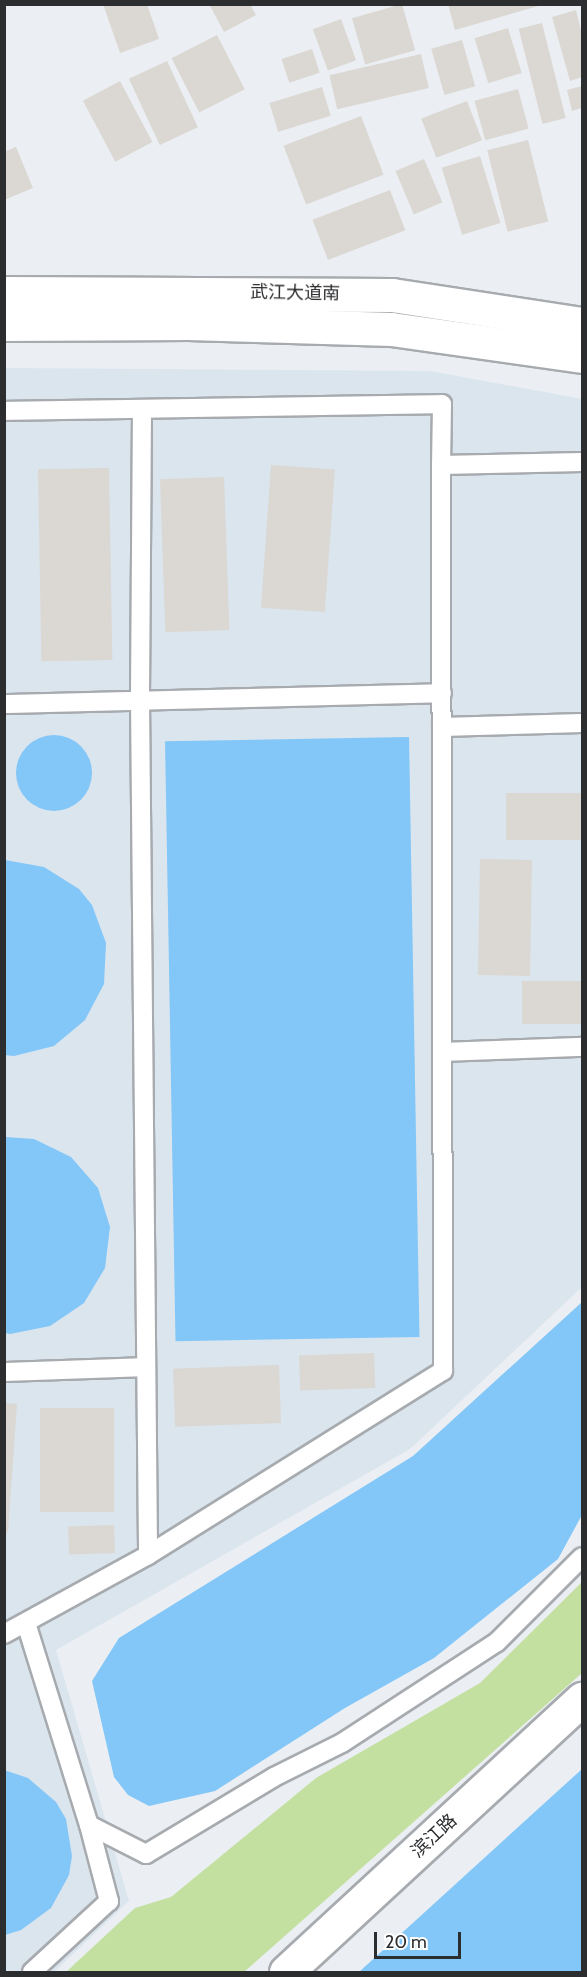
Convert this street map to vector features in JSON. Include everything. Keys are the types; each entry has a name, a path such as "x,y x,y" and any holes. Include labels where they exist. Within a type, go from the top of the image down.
{"main road":[{"name":"武江大道南","path":"4,293 392,295 582,324"},
{"name":"武江大道南","path":"4,324 188,323 391,329 582,356"},
{"name":"滨江路","path":"286,1972 582,1699"}],"lane":[{"path":"4,411 442,404 444,1052 443,1371 148,1555 4,1634"},
{"path":"142,409 140,700 148,1555"},
{"path":"441,465 582,462"},
{"path":"4,704 442,693"},
{"path":"442,727 582,723"},
{"path":"444,1052 582,1047"},
{"path":"4,1372 146,1367"},
{"path":"90,1825 146,1854 274,1777 342,1743 497,1642 582,1557"},
{"path":"26,1623 90,1825 109,1901 32,1972"}],"shaded area":[{"path":"5,368 430,371 582,399 582,1287 410,1449 56,1650 129,1901 54,1972 5,1972"}],"green space":[{"path":"582,1582 582,1673 244,1972 66,1972 135,1908 171,1897 316,1778 480,1683"}],"water":[{"path":"54,735 69,738 81,746 89,758 92,773 89,788 81,800 69,808 54,811 39,808 27,800 19,788 16,773 19,758 27,746 39,738"},
{"path":"409,737 419,1337 176,1341 165,741"},
{"path":"5,860 44,867 79,889 92,905 106,943 104,984 85,1020 54,1046 14,1056 4,1055"},
{"path":"5,1137 34,1139 71,1157 98,1188 110,1227 105,1268 84,1303 50,1326 10,1334 4,1333"},
{"path":"582,1302 582,1515 558,1559 434,1658 345,1708 215,1791 149,1806 128,1795 114,1777 92,1681 119,1638 413,1456"},
{"path":"582,1769 582,1972 359,1972"},
{"path":"4,1770 28,1778 56,1802 66,1819 72,1856 69,1875 51,1908 21,1930 5,1935"}],"building":[{"path":"103,4 147,4 159,39 120,53"},
{"path":"209,4 250,4 256,15 224,32"},
{"path":"402,4 415,50 365,64 352,18"},
{"path":"448,4 542,4 542,5 455,30"},
{"path":"576,10 582,35 582,77 570,81 552,17"},
{"path":"341,19 356,60 328,71 313,29"},
{"path":"542,23 566,118 542,124 519,29"},
{"path":"508,28 522,73 488,83 475,38"},
{"path":"217,35 245,89 199,113 172,58"},
{"path":"462,40 475,86 444,95 431,49"},
{"path":"312,49 320,73 289,83 282,59"},
{"path":"421,54 429,88 337,109 329,75"},
{"path":"167,61 198,127 160,145 129,79"},
{"path":"120,81 152,142 115,162 83,101"},
{"path":"582,86 582,108 572,111 567,90"},
{"path":"322,87 331,116 278,132 269,103"},
{"path":"518,89 529,129 485,140 475,101"},
{"path":"467,101 482,140 436,158 421,119"},
{"path":"361,116 384,175 306,205 284,146"},
{"path":"528,140 548,222 508,232 487,150"},
{"path":"16,147 33,188 4,200 4,152"},
{"path":"480,156 500,223 462,235 442,168"},
{"path":"424,159 442,202 414,214 395,171"},
{"path":"390,190 405,230 328,260 313,220"},
{"path":"271,465 335,469 325,612 261,608"},
{"path":"109,468 112,660 41,661 38,469"},
{"path":"224,477 229,630 165,632 160,479"},
{"path":"506,793 582,793 582,840 506,840"},
{"path":"480,859 532,860 530,976 478,975"},
{"path":"522,981 582,981 582,1024 522,1024"},
{"path":"374,1353 375,1388 300,1391 299,1356"},
{"path":"279,1365 281,1423 175,1427 173,1369"},
{"path":"4,1403 17,1404 8,1533 4,1532"},
{"path":"40,1408 114,1408 114,1512 40,1512"},
{"path":"114,1525 115,1553 69,1555 68,1527"}]}
